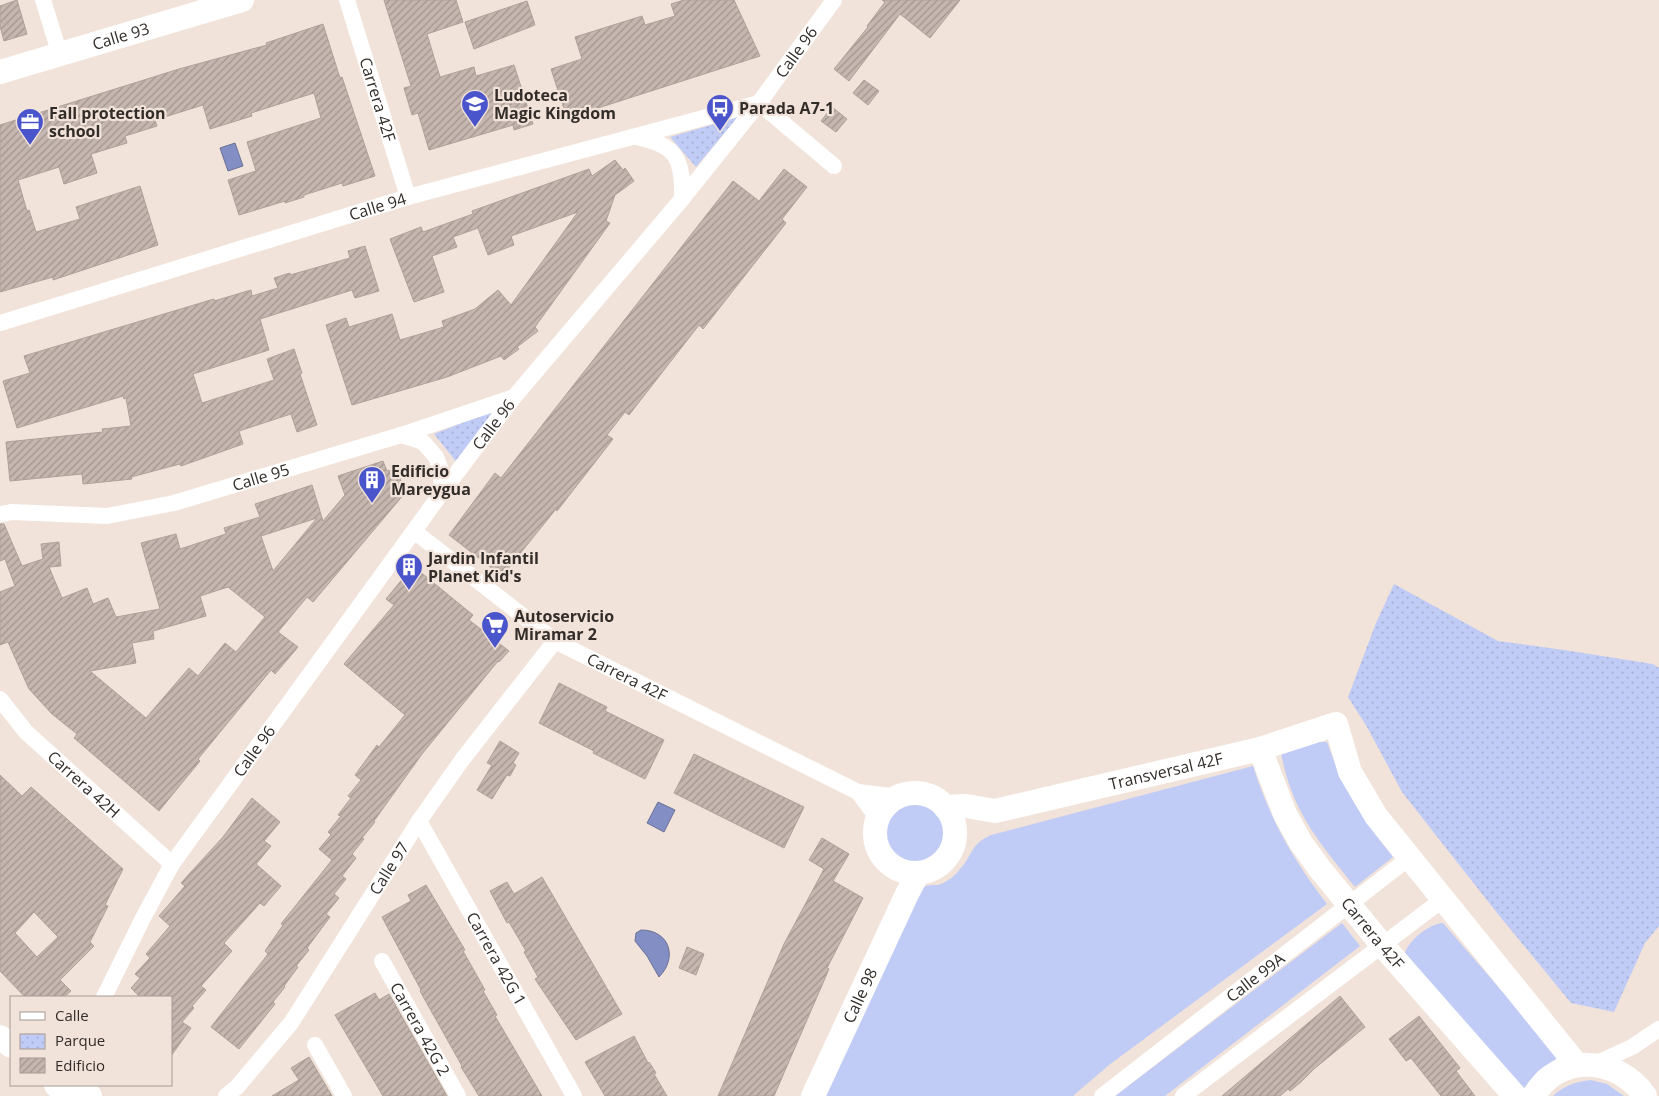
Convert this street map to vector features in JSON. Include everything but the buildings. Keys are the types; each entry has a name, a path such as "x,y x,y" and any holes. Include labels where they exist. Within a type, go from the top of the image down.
{"street":[{"path":"43,0 60,55"},
{"name":"Calle 93","path":"0,72 242,0"},
{"name":"Carrera 42F","path":"347,0 408,197"},
{"name":"Calle 96","path":"104,996 172,864 415,532 440,495 514,397 682,199 759,103 834,0"},
{"path":"759,103 834,166"},
{"name":"Calle 94","path":"0,323 408,197 759,103"},
{"path":"634,137 655,141 665,146 671,152 681,170 682,199"},
{"name":"Calle 95","path":"0,514 12,512 107,516 174,503 401,435 514,397"},
{"path":"401,435 423,442 436,456 442,473 440,495"},
{"name":"Carrera 42F","path":"415,532 555,641 858,792 898,797"},
{"name":"Calle 97","path":"226,1096 237,1087 291,1023 419,821 462,760 555,641"},
{"name":"Carrera 42H","path":"0,699 26,732 172,864"},
{"name":"Transversal 42F","path":"954,839 995,811 1260,749 1336,724 1350,772 1376,816 1409,858"},
{"name":"Carrera 42F","path":"1260,749 1284,814 1320,869 1383,946 1515,1096"},
{"name":"Carrera 42F","path":"858,792 878,819"},
{"path":"910,793 919,793 932,796 945,807 953,822 954,839 948,855 940,864 930,870 908,871 886,860 879,850 875,834 878,819 887,804 898,797 910,793"},
{"name":"Transversal 42F","path":"945,807 966,806 995,811"},
{"name":"Carrera 42G 1","path":"419,821 574,1096"},
{"path":"1409,858 1442,900 1585,1065 1613,1069 1630,1079 1645,1096"},
{"name":"Calle 99A","path":"1102,1096 1409,858"},
{"name":"Calle 98","path":"813,1096 907,894 908,871"},
{"path":"1183,1096 1442,900"},
{"name":"Carrera 42G 2","path":"382,961 458,1096"},
{"path":"1534,1096 1538,1089 1555,1074 1632,1047 1659,1029"},
{"path":"0,1037 10,1045"},
{"path":"315,1045 344,1096"},
{"path":"64,1088 90,1096"}],"green space":[{"path":"738,117 696,167 670,137"},
{"path":"494,410 458,464 434,434"},
{"path":"1394,584 1498,641 1653,664 1659,668 1659,926 1645,943 1614,1012 1571,1003 1402,792 1367,727 1348,697 1376,623"},
{"path":"1317,742 1327,742 1333,759 1354,802 1393,857 1355,887 1309,825 1292,792 1286,774 1281,753"},
{"path":"1253,766 1275,822 1303,871 1327,904 1109,1065 1073,1096 822,1096 907,900 926,886 939,885 952,878 964,864 975,846 984,838"},
{"path":"915,797 928,800 940,807 947,819 950,832 947,845 940,857 928,864 915,867 902,864 890,857 883,845 880,832 883,819 890,807 902,800"},
{"path":"1342,923 1360,946 1165,1096 1115,1096"},
{"path":"1443,923 1559,1057 1538,1071 1524,1088 1409,960 1405,953 1407,948 1420,934 1432,926"},
{"path":"1591,1080 1607,1084 1624,1096 1553,1096 1561,1089 1570,1085"}],"shaded area":[{"path":"235,143 243,166 228,171 220,148"},
{"path":"658,802 675,810 664,832 647,823"},
{"path":"641,930 651,931 659,935 668,946 668,962 665,970 659,977 647,956 635,941 636,933"}],"place":[{"name":"Ludoteca Magic Kingdom","path":"475,128"},
{"name":"Parada A7-1","path":"720,132"},
{"name":"Fall protection school","path":"30,146"},
{"name":"Edificio Mareygua","path":"372,504"},
{"name":"Jardin Infantil Planet Kid's","path":"409,591"},
{"name":"Autoservicio Miramar 2","path":"495,649"}]}
